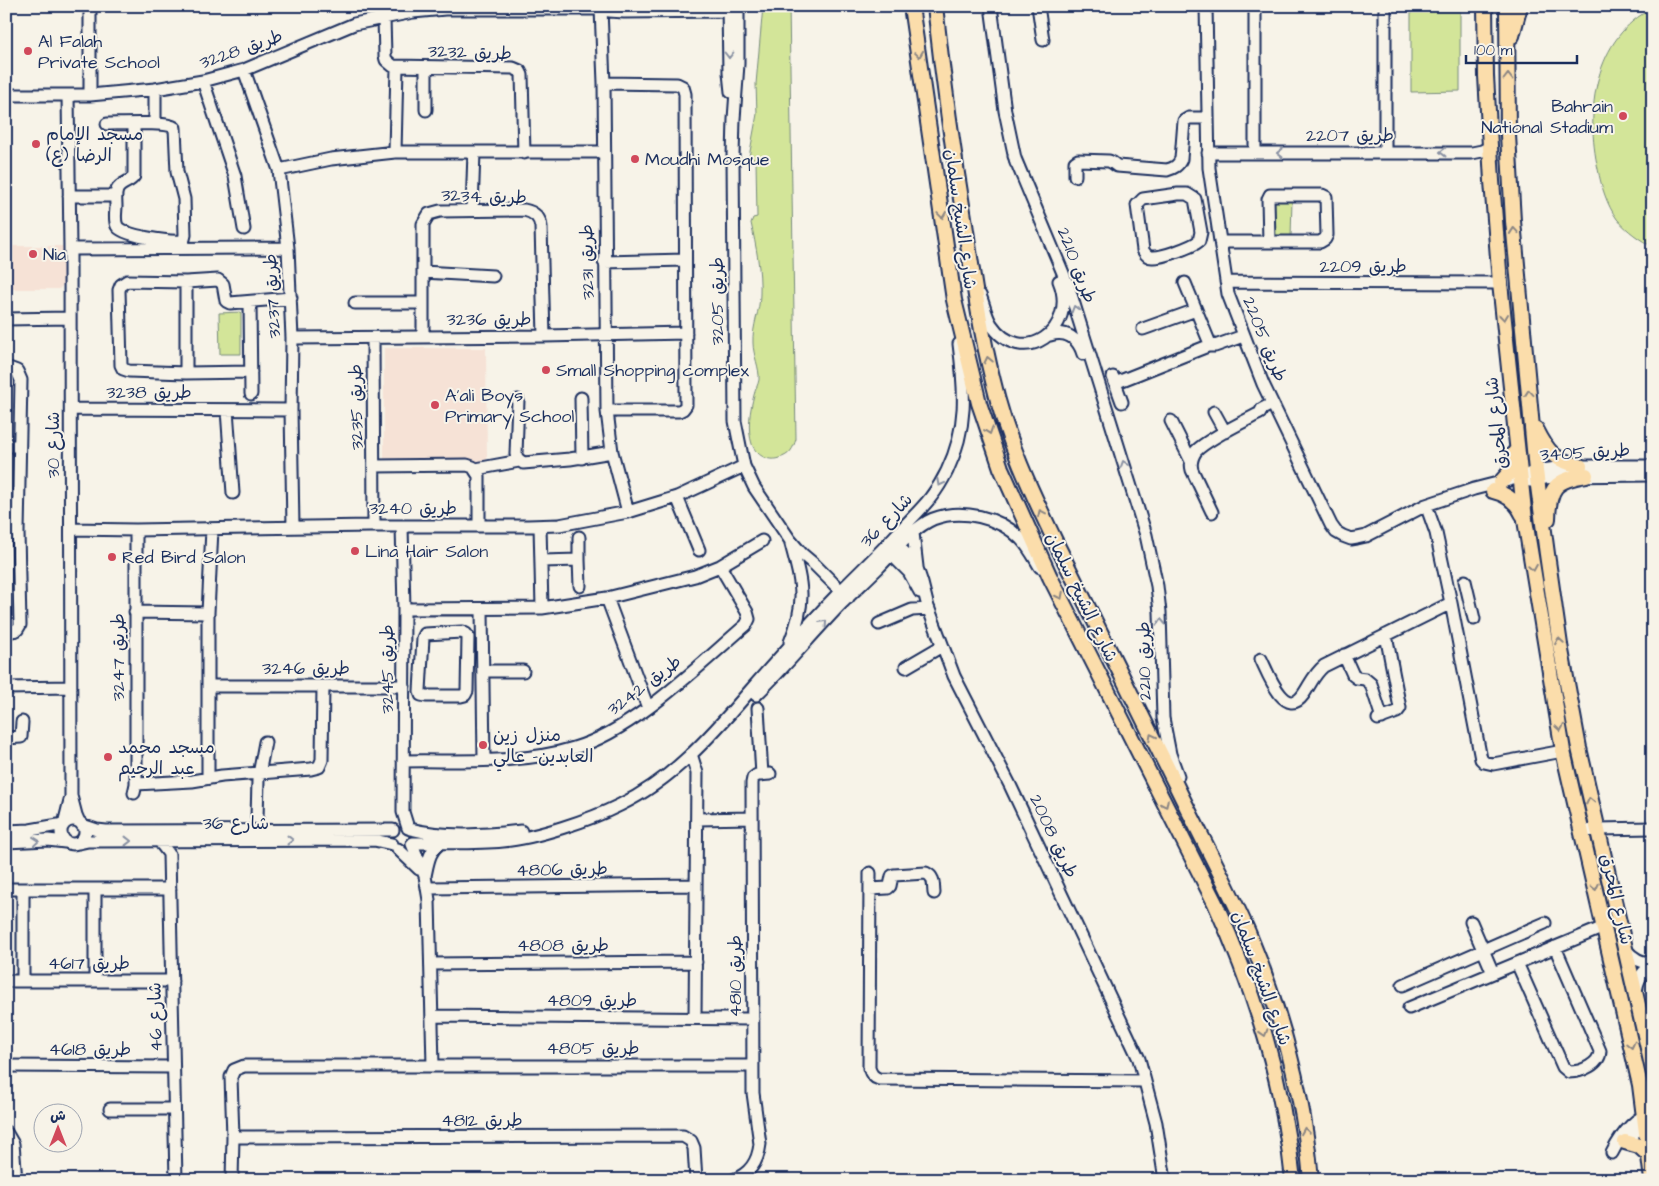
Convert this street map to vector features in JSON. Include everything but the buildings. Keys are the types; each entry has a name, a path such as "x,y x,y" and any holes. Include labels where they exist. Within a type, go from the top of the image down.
{"main road":[{"name":"شارع الشيخ سلمان","path":"912,6 954,300 979,403 1001,468 1050,577 1210,894 1237,953 1255,1002 1270,1053 1282,1104 1293,1180"},
{"name":"شارع الشيخ سلمان","path":"935,6 947,108 980,320 993,382 1012,446 1028,485 1056,543 1232,898 1260,963 1283,1030 1300,1099 1311,1180"},
{"name":"شارع المحرق","path":"1485,6 1486,76 1500,283 1525,520 1563,751 1649,1118 1652,1180"},
{"name":"شارع المحرق","path":"1507,6 1508,135 1513,221 1537,475 1547,554 1560,645 1577,739 1653,1070"},
{"path":"1508,54 1520,6"},
{"path":"1486,76 1493,86 1498,126 1508,135 1490,147"},
{"path":"1532,420 1550,453 1560,460 1583,470"},
{"path":"1517,444 1509,473 1497,486 1519,507 1525,520"},
{"path":"1547,554 1548,506 1554,489 1564,480 1583,470"},
{"path":"1604,927 1613,929 1624,944"},
{"path":"1625,1142 1639,1146 1650,1156"}],"street":[{"path":"90,6 90,95"},
{"name":"طريق 2210","path":"991,6 1005,111 1014,156 1026,199 1060,285 1063,298 1062,313 1056,327 1050,334"},
{"path":"1038,6 1043,40"},
{"name":"طريق 2205","path":"1206,6 1208,153 1214,210 1231,305 1273,406 1331,525 1336,532 1343,536 1351,538 1366,536 1430,504 1464,493 1521,481"},
{"path":"1255,6 1255,153"},
{"path":"1384,6 1385,152"},
{"name":"طريق 3228","path":"6,96 90,95 155,89 203,81 244,70 354,24 413,12 445,9 537,7 606,7 609,11 624,12 733,8"},
{"name":"طريق 3231","path":"606,7 604,262 607,412 612,452 628,512"},
{"name":"طريق 3205","path":"733,8 738,34 734,120 735,421 744,466 754,488 790,540 815,565 841,597"},
{"name":"طريق 3205","path":"733,8 729,73 734,120"},
{"path":"384,18 385,56 389,64 397,67 395,152"},
{"name":"طريق 3232","path":"397,67 518,69 522,76 524,153"},
{"path":"426,68 426,110"},
{"name":"طريق 3237","path":"244,70 279,170 288,248 292,338 293,527"},
{"path":"203,81 235,176 244,229"},
{"path":"604,83 677,84 685,90 686,405 684,409 679,411 607,412"},
{"path":"155,89 155,124"},
{"name":"شارع 30","path":"64,824 71,796 71,409 68,95"},
{"path":"1075,176 1074,167 1075,162 1078,160 1109,161 1117,166 1172,169 1181,159 1184,121 1189,118 1207,118"},
{"path":"107,124 134,124 155,124 170,125 176,130 177,172 184,202 184,239 179,242 148,238 121,230 116,223 116,196 118,188 131,181 134,176 134,124"},
{"name":"طريق 2207","path":"1208,153 1472,153 1490,147"},
{"path":"279,170 330,159 395,152 604,152"},
{"path":"472,210 474,152"},
{"name":"طريق 2210","path":"1014,156 1068,285 1146,536 1157,586 1162,638 1163,718 1170,754 1173,766 1219,862 1232,898"},
{"path":"1187,194 1194,199 1197,214 1200,232 1199,241 1196,243 1156,257 1150,257 1143,250 1137,210 1139,202 1149,198 1187,194"},
{"path":"1220,242 1269,242 1320,242 1327,235 1326,197 1322,195 1270,195 1268,199 1269,242"},
{"path":"69,196 116,196"},
{"name":"طريق 3234","path":"424,337 424,224 426,217 436,211 472,210 524,210 533,212 539,218 542,227 544,336"},
{"path":"1197,214 1214,210"},
{"path":"70,249 288,248"},
{"path":"604,262 685,260"},
{"path":"971,267 988,318 1002,335 1022,344 1042,340 1050,334"},
{"path":"424,272 493,276"},
{"path":"251,372 186,373 129,371 123,369 121,365 119,290 122,283 127,281 186,282 218,280 223,284 228,303 291,298"},
{"path":"186,282 186,373"},
{"name":"طريق 2209","path":"1226,282 1500,283"},
{"path":"1185,284 1213,346"},
{"name":"شارع 36","path":"413,844 505,841 538,834 609,810 636,796 667,776 727,718 787,649 892,547 937,490 956,449 965,401 954,300"},
{"path":"250,302 251,394"},
{"path":"356,303 424,303"},
{"path":"1143,329 1196,310"},
{"path":"6,319 70,318"},
{"name":"طريق 3236","path":"292,338 686,333"},
{"name":"طريق 2210","path":"1050,334 1066,334 1074,338 1079,344 1099,404 1109,417"},
{"path":"1122,402 1115,382 1138,378 1185,359 1210,352 1213,346 1243,336"},
{"name":"طريق 3235","path":"373,338 374,466 467,465 476,469 519,461 527,463 582,458 612,452"},
{"path":"6,368 17,371 21,380 19,446 12,532 20,625 16,630 6,632"},
{"path":"580,398 582,458"},
{"path":"518,400 516,454 519,461"},
{"path":"1191,461 1203,445 1260,413 1266,413 1273,406"},
{"name":"طريق 3238","path":"71,409 291,410"},
{"path":"227,410 233,493"},
{"path":"1214,412 1225,432"},
{"path":"1171,421 1191,461 1192,470 1212,512"},
{"path":"6,446 19,446"},
{"path":"374,466 374,526"},
{"name":"طريق 3240","path":"71,529 540,526 576,522 628,512 677,497 744,466"},
{"name":"طريق 3405","path":"1521,481 1537,475 1552,476 1583,470 1653,466"},
{"path":"476,469 479,476 479,526"},
{"name":"طريق 3405","path":"1583,470 1653,475"},
{"path":"677,497 699,550"},
{"path":"1430,504 1436,518 1436,533 1480,755 1484,762 1493,764 1563,751"},
{"name":"شارع 36","path":"892,547 926,522 942,517 962,515 988,519 1005,526 1019,537 1042,570 1050,577"},
{"name":"طريق 3245","path":"402,526 404,609 403,812 409,828"},
{"path":"540,526 542,608"},
{"path":"208,778 208,613 212,529"},
{"name":"طريق 3247","path":"136,530 135,789 208,778 319,767 322,760 323,686"},
{"path":"913,533 917,568"},
{"path":"579,537 580,586"},
{"path":"787,649 795,630 802,592 790,540"},
{"path":"404,609 482,610 542,608 608,598 695,576 720,566 762,541"},
{"name":"طريق 2008","path":"892,547 917,568 942,646 954,676 1010,785 1140,1059 1156,1123 1165,1180"},
{"name":"طريق 2008","path":"892,547 909,572 929,608"},
{"path":"542,561 579,560"},
{"name":"طريق 3242","path":"403,761 515,759 547,755 576,748 605,735 633,719 746,624 749,619 747,612 720,566"},
{"path":"1261,659 1280,695 1290,702 1301,697 1315,675 1324,666 1386,635 1450,597 1466,584 1474,619"},
{"name":"شارع 36","path":"727,718 775,676 841,597"},
{"path":"608,598 648,708"},
{"path":"879,624 912,610 929,608"},
{"path":"482,610 484,760"},
{"path":"135,612 208,613"},
{"path":"462,632 466,634 468,637 467,691 465,694 461,696 426,696 421,694 422,669 423,638 425,634 462,632"},
{"path":"1344,655 1353,675 1357,678 1365,679 1371,684 1380,719 1398,712 1400,706 1386,635"},
{"path":"906,667 942,646"},
{"path":"404,669 422,669"},
{"path":"483,671 523,671"},
{"name":"طريق 3246","path":"208,686 404,686"},
{"path":"6,688 71,687"},
{"name":"طريق 4810","path":"733,1180 750,1170 757,1158 760,1144 753,1101 752,780 755,776 766,774 758,708"},
{"path":"6,738 21,737 22,722"},
{"path":"257,818 258,780 265,742"},
{"path":"691,754 697,773 695,1018"},
{"name":"شارع 30","path":"71,796 76,815 81,824"},
{"name":"طريق 3245","path":"395,829 403,812"},
{"path":"697,819 752,818"},
{"path":"6,831 30,830 64,824 71,820 81,824 85,833 79,843 72,844 48,840 6,842"},
{"name":"شارع 36","path":"409,828 425,833 503,833 536,830 577,822"},
{"path":"64,824 60,833 65,842"},
{"name":"شارع 36","path":"81,824 106,831 395,829"},
{"path":"425,876 412,861 395,847 391,837 395,829 402,826 409,828 414,836 413,844 425,876 428,888 433,1066"},
{"name":"شارع المحرق","path":"1583,832 1597,829 1653,828"},
{"name":"شارع 36","path":"79,843 88,841 374,840 395,847"},
{"path":"159,841 169,854 179,841"},
{"path":"425,876 430,854 442,842"},
{"path":"395,847 406,849 413,844"},
{"name":"شارع 46","path":"169,854 176,1180"},
{"path":"870,873 870,1068 871,1074 876,1078 1145,1081"},
{"path":"870,889 888,888 894,874 926,873 931,875 933,879 934,893"},
{"name":"طريق 4806","path":"428,888 696,885"},
{"path":"6,889 170,889"},
{"path":"22,889 23,981"},
{"path":"95,889 95,980"},
{"path":"1471,922 1493,974"},
{"path":"1403,985 1545,923"},
{"path":"1409,1008 1604,927"},
{"path":"1624,944 1632,956 1639,961 1653,964"},
{"path":"1517,963 1563,1067 1570,1072 1575,1072 1596,1063 1600,1057 1600,1051 1555,948"},
{"name":"طريق 4808","path":"431,964 696,962"},
{"path":"1636,993 1637,983 1641,974 1653,964"},
{"name":"طريق 4617","path":"6,981 172,981"},
{"name":"طريق 4809","path":"432,1016 753,1019"},
{"name":"طريق 4618","path":"6,1066 174,1067"},
{"name":"طريق 4805","path":"233,1138 231,1077 234,1070 244,1066 753,1066"},
{"path":"110,1109 174,1109"},
{"path":"1649,1118 1612,1153 1624,1133 1633,1123 1649,1118"},
{"path":"6,1132 13,1144 16,1180"},
{"name":"طريق 4812","path":"233,1138 683,1136 691,1141 694,1148 696,1180"},
{"path":"232,1180 233,1138"}],"shaded area":[{"path":"6,246 65,246 65,283 59,289 6,289"},
{"name":"A'ali Boys Primary School","path":"384,348 486,348 487,461 384,461"}],"green space":[{"path":"763,6 789,6 796,439 788,453 783,457 775,459 763,457 756,451 750,438 749,426 754,393 759,380 753,348 753,337 760,300 760,276 751,223 753,218 757,217 756,160 749,157 757,114 756,84"},
{"name":"Bahrain National Stadium","path":"1653,8 1653,247 1625,227 1610,208 1599,175 1594,147 1593,124 1598,78 1606,57 1618,37 1633,21"},
{"path":"1411,11 1460,11 1460,91 1411,92"},
{"path":"1273,200 1292,200 1291,237 1273,237"},
{"path":"241,312 241,354 220,354 219,313"}],"place":[{"name":"Al Falah Private School","path":"28,51"},
{"name":"Bahrain National Stadium","path":"1623,116"},
{"name":"مسجد الإمام الرضا (ع)","path":"36,144"},
{"name":"Moudhi Mosque","path":"635,159"},
{"name":"Nia","path":"33,254"},
{"name":"Small Shopping complex","path":"546,370"},
{"name":"A'ali Boys Primary School","path":"435,405"},
{"name":"Lina Hair Salon","path":"355,551"},
{"name":"Red Bird Salon","path":"112,557"},
{"name":"منزل زين العابدين- عالي","path":"483,745"},
{"name":"مسجد محمد عبد الرحيم","path":"108,757"}]}
